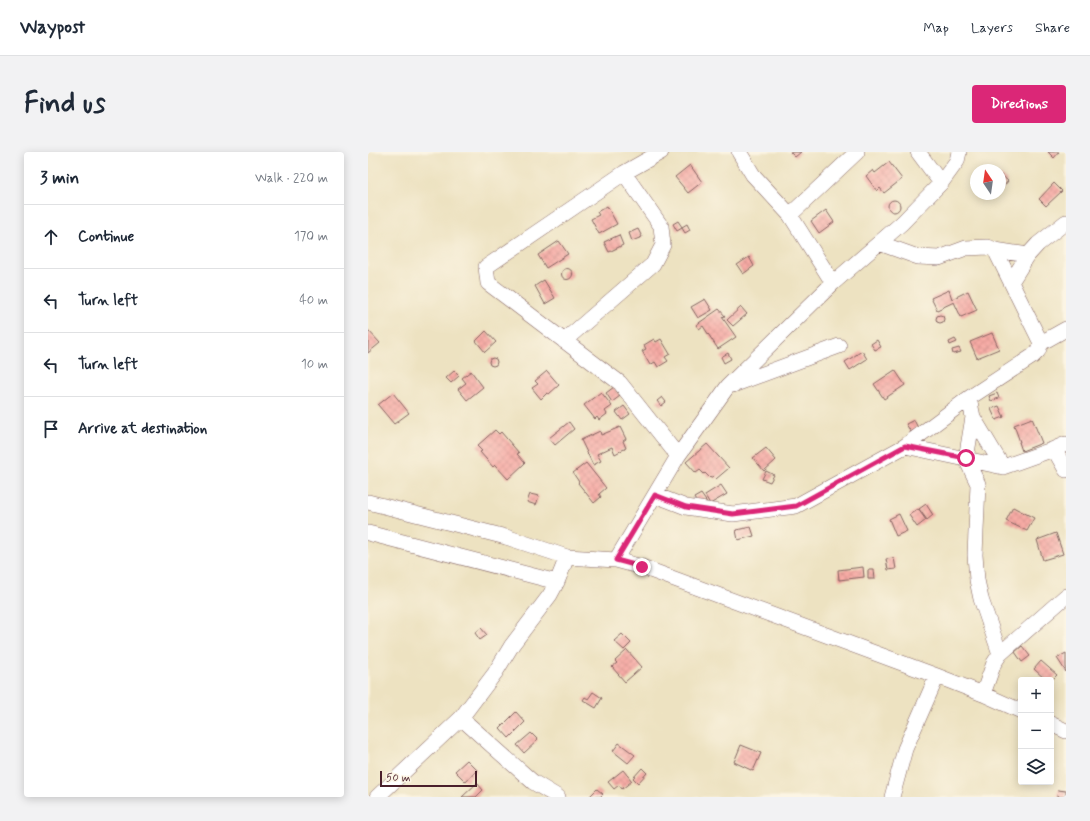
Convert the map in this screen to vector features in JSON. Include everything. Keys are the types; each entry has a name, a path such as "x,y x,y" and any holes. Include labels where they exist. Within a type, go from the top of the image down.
{"street":[{"path":"661,152 624,173 486,267 488,282 620,383 678,456"},
{"path":"739,152 753,175 790,215 833,283"},
{"path":"790,215 857,152"},
{"path":"918,152 941,183"},
{"path":"616,560 678,456 728,386 833,283 902,223 941,183 957,161 959,152"},
{"path":"564,341 653,264 663,245 661,226 624,173"},
{"path":"1011,282 1028,255 1038,244 1066,222"},
{"path":"879,243 918,257 938,258 966,248 988,247 995,250 1028,255"},
{"path":"995,250 1041,343"},
{"path":"655,495 686,507 733,514 796,506 905,446 969,398 1032,356 1038,351 1041,343 1066,329"},
{"path":"728,386 839,346"},
{"path":"969,398 973,417 1004,467"},
{"path":"973,417 966,458 978,484 975,555 977,580 981,599 1000,654"},
{"path":"905,446 1004,467 1060,447 1066,470"},
{"path":"368,502 506,537 567,557 616,560 642,567 937,676 1018,710"},
{"path":"368,533 557,582"},
{"path":"377,797 461,718 550,595 567,557"},
{"path":"983,694 994,663 1000,654 1066,596"},
{"path":"892,797 905,749 937,676"},
{"path":"461,718 533,782 558,797"},
{"path":"1054,725 1066,731"}],"building":[{"path":"790,152 801,152 795,157"},
{"path":"1048,152 1059,152 1054,158"},
{"path":"889,162 902,179 884,193 880,188 877,191 866,176 873,170 875,173"},
{"path":"690,165 702,182 688,193 675,177"},
{"path":"1054,183 1062,191 1046,206 1039,199"},
{"path":"896,200 899,201 899,211 892,212 889,211 888,204 889,201"},
{"path":"607,206 617,224 599,234 591,219 599,215 597,212"},
{"path":"826,210 834,222 819,233 811,221"},
{"path":"678,221 682,227 687,224 690,230 685,233 682,228 677,231 673,224"},
{"path":"638,229 642,237 632,241 629,233"},
{"path":"619,235 623,245 609,252 604,242"},
{"path":"559,241 568,254 546,268 538,255"},
{"path":"749,257 754,266 743,274 737,265"},
{"path":"567,268 571,270 573,274 571,278 567,280 563,278 561,274 563,270"},
{"path":"544,280 555,298 545,304 535,286"},
{"path":"949,290 952,299 968,291 977,310 961,317 954,302 937,310 931,298"},
{"path":"705,299 712,310 698,318 691,307"},
{"path":"741,307 747,314 733,326 727,320"},
{"path":"719,309 725,316 722,317 736,337 718,349 703,326 699,329 696,325"},
{"path":"938,315 942,315 944,319 942,323 938,323 936,321 936,317"},
{"path":"368,330 380,343 368,353"},
{"path":"486,331 496,342 485,352 476,341"},
{"path":"992,333 999,349 977,358 970,342"},
{"path":"654,339 656,342 661,339 670,354 665,357 668,361 658,367 655,362 650,365 642,351 646,349 644,345"},
{"path":"955,339 957,342 950,345 949,342"},
{"path":"877,340 881,347 875,350 871,344"},
{"path":"959,348 961,352 953,354 952,350"},
{"path":"862,351 867,359 850,370 845,362"},
{"path":"728,353 731,359 724,363 721,357"},
{"path":"491,358 495,358 497,362 495,366 491,366 489,364 489,360"},
{"path":"895,370 905,385 884,399 874,384"},
{"path":"454,371 459,376 451,383 446,378"},
{"path":"471,371 483,387 467,400 458,389 466,383 462,378"},
{"path":"547,371 559,385 541,399 532,388 538,384 535,381"},
{"path":"614,387 620,396 612,402 606,393"},
{"path":"601,392 612,406 605,411 607,414 599,420 597,417 595,419 584,405"},
{"path":"393,393 409,413 394,424 378,405"},
{"path":"997,393 999,398 991,401 989,396"},
{"path":"662,397 666,402 661,406 657,401"},
{"path":"624,406 630,414 622,420 616,412"},
{"path":"999,406 1004,417 996,420 991,409"},
{"path":"1032,418 1042,443 1022,451 1014,425"},
{"path":"914,420 918,428 911,432 906,424"},
{"path":"569,422 574,429 555,445 549,438"},
{"path":"620,427 626,439 623,441 626,448 615,454 612,447 597,454 601,461 593,465 581,440 600,431 601,435"},
{"path":"495,430 499,434 501,432 519,453 517,454 525,463 508,479 495,465 493,467 480,452 482,451 477,446"},
{"path":"707,444 729,468 716,479 713,476 710,478 700,470 696,473 686,462"},
{"path":"766,448 776,460 764,471 753,458"},
{"path":"586,463 606,488 599,494 601,497 594,503 578,483 579,482 573,473"},
{"path":"766,471 774,475 770,482 762,479"},
{"path":"721,485 727,494 710,504 705,495"},
{"path":"530,494 539,496 536,505 527,502"},
{"path":"701,494 708,504 701,509 694,498"},
{"path":"926,504 933,515 927,520 919,509"},
{"path":"1013,507 1034,518 1027,531 1006,521"},
{"path":"918,509 926,520 917,527 909,515"},
{"path":"899,514 907,531 896,536 889,519"},
{"path":"751,527 754,536 738,540 736,530"},
{"path":"1056,533 1063,554 1043,560 1037,540"},
{"path":"894,558 896,569 888,570 886,559"},
{"path":"863,567 864,577 839,580 838,570"},
{"path":"868,570 874,570 875,579 868,579"},
{"path":"481,628 487,635 480,640 475,633"},
{"path":"622,634 631,643 624,650 614,641"},
{"path":"1022,646 1030,656 1022,662 1015,652"},
{"path":"627,650 642,667 625,682 612,667 617,663 615,661"},
{"path":"1066,653 1066,672 1057,658"},
{"path":"1041,661 1057,675 1054,678 1043,677 1034,669"},
{"path":"593,692 602,698 596,708 583,700 585,697 588,699"},
{"path":"516,712 525,722 509,738 500,728"},
{"path":"531,733 538,740 524,753 517,745"},
{"path":"619,743 635,755 628,763 613,751"},
{"path":"741,745 761,753 753,771 734,762"},
{"path":"467,760 477,770 466,782 455,771"},
{"path":"642,768 647,773 638,783 633,778"},
{"path":"623,770 632,781 622,789 619,785 614,789 608,782"},
{"path":"477,783 483,790 476,797 462,797"},
{"path":"597,789 603,794 600,797 589,797"},
{"path":"1058,790 1066,791 1066,797 1057,797"}],"route":[{"path":"642,567 616,560 655,495 686,507 733,514 796,506 905,446 966,458"}]}
